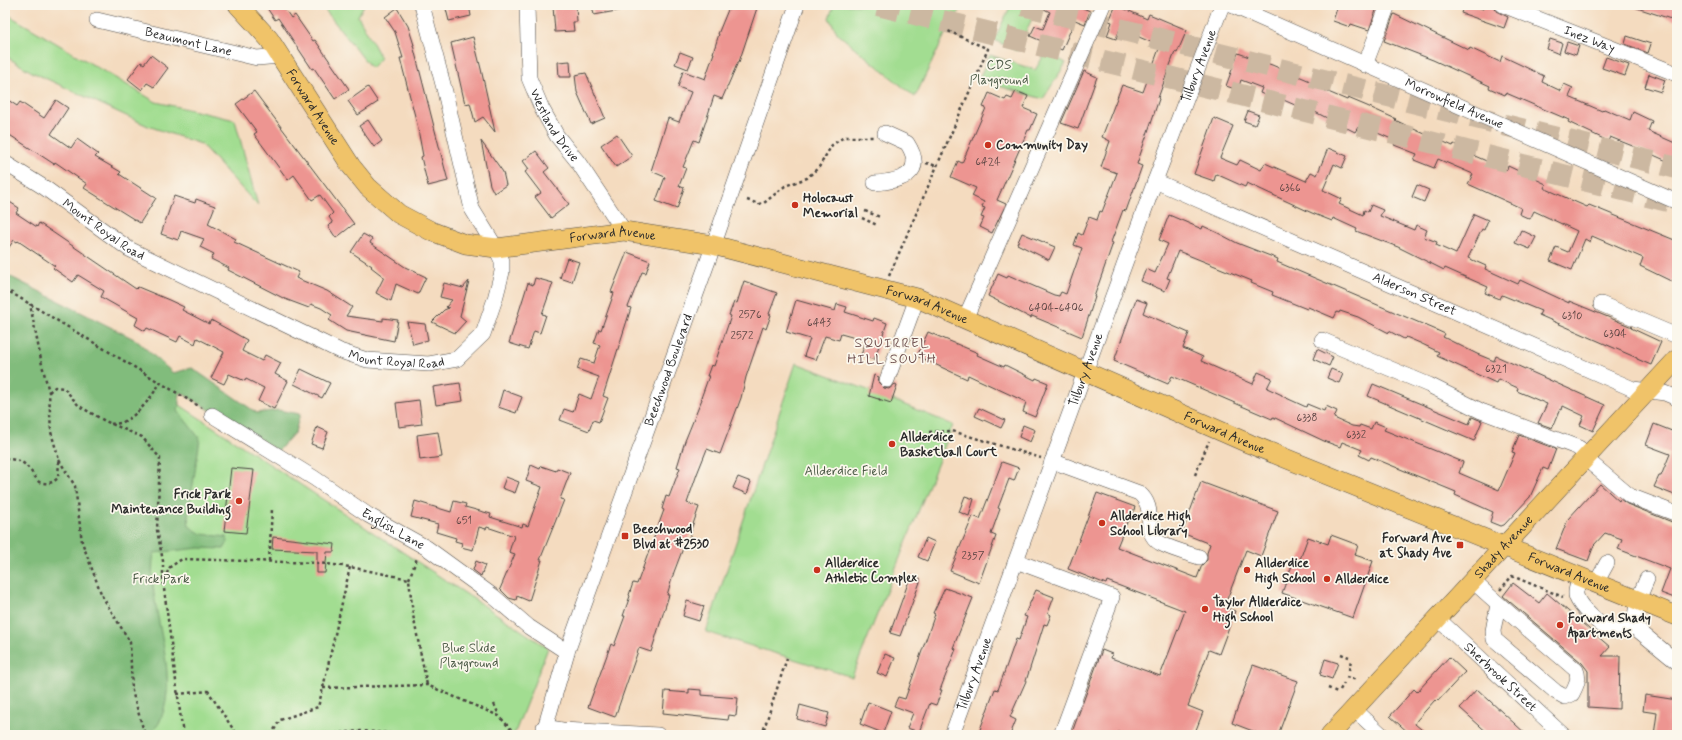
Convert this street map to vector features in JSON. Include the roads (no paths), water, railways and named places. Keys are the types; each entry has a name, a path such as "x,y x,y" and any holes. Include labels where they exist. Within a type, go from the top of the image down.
{"main road":[{"name":"Forward Avenue","path":"238,5 270,39 351,166 368,187 399,214 431,231 465,244 496,248 624,231 713,245 917,298 1250,444 1677,616"},
{"name":"Shady Avenue","path":"1330,735 1677,359"}],"street":[{"name":"Westland Drive","path":"526,5 529,78 542,109 557,136 578,162 624,231"},
{"name":"Beechwood Boulevard","path":"544,731 567,652 713,245 796,5"},
{"path":"965,319 1103,5"},
{"name":"Tilbury Avenue","path":"952,735 1155,181 1222,5"},
{"name":"Morrowfield Avenue","path":"1231,5 1677,202"},
{"path":"1365,65 1388,5"},
{"name":"Inez Way","path":"1502,5 1677,74"},
{"name":"Mount Royal Road","path":"5,163 44,188 128,248 340,351 367,360 429,364 457,358 483,334 495,299 502,272 502,261 496,248 472,209 421,7"},
{"name":"Beaumont Lane","path":"97,20 257,58 280,56"},
{"path":"875,183 896,182 907,175 913,167 914,159 907,143 882,134"},
{"name":"Alderson Street","path":"1155,181 1629,387 1647,392 1665,394 1677,398"},
{"path":"887,380 917,298"},
{"path":"1601,304 1677,336"},
{"path":"1322,340 1428,385 1481,410 1579,448 1586,459 1630,496 1677,514"},
{"name":"English Lane","path":"212,414 314,478 368,515 428,548 493,596 528,627 567,652"},
{"path":"1052,462 1139,493 1146,499 1149,507 1150,531 1159,542 1198,557"},
{"path":"1016,561 1112,597 1061,735"},
{"path":"1607,563 1576,592 1579,602 1607,629 1622,630 1633,626"},
{"path":"1633,626 1638,600 1647,579"},
{"path":"1473,581 1576,670 1578,675 1572,694 1565,697 1556,692 1494,639 1493,631 1495,601"},
{"name":"Sherbrook Street","path":"1438,619 1563,735"},
{"path":"1633,626 1677,662"},
{"path":"1354,709 1382,735"},
{"path":"544,731 562,730 658,735"}],"tunnel":[{"path":"878,5 1672,202"},
{"path":"1023,5 1677,168"}],"place":[{"name":"Community Day","path":"988,145"},
{"name":"Holocaust Memorial","path":"795,205"},
{"name":"Allderdice Basketball Court","path":"892,444"},
{"name":"Frick Park Maintenance Building","path":"239,501"},
{"name":"Allderdice High School Library","path":"1102,523"},
{"name":"Beechwood Blvd at #2530","path":"625,536"},
{"name":"Forward Ave at Shady Ave","path":"1460,545"},
{"name":"Allderdice Athletic Complex","path":"817,570"},
{"name":"Allderdice High School","path":"1247,570"},
{"name":"Allderdice","path":"1327,579"},
{"name":"Taylor Allderdice High School","path":"1205,609"},
{"name":"Forward Shady Apartments","path":"1560,625"}],"district":[{"name":"SQUIRREL HILL SOUTH","path":"892,352"}],"park label":[{"name":"CDS Playground","path":"999,72"},
{"name":"Allderdice Field","path":"846,471"},
{"name":"Frick Park","path":"161,579"},
{"name":"Blue Slide Playground","path":"469,656"}]}
